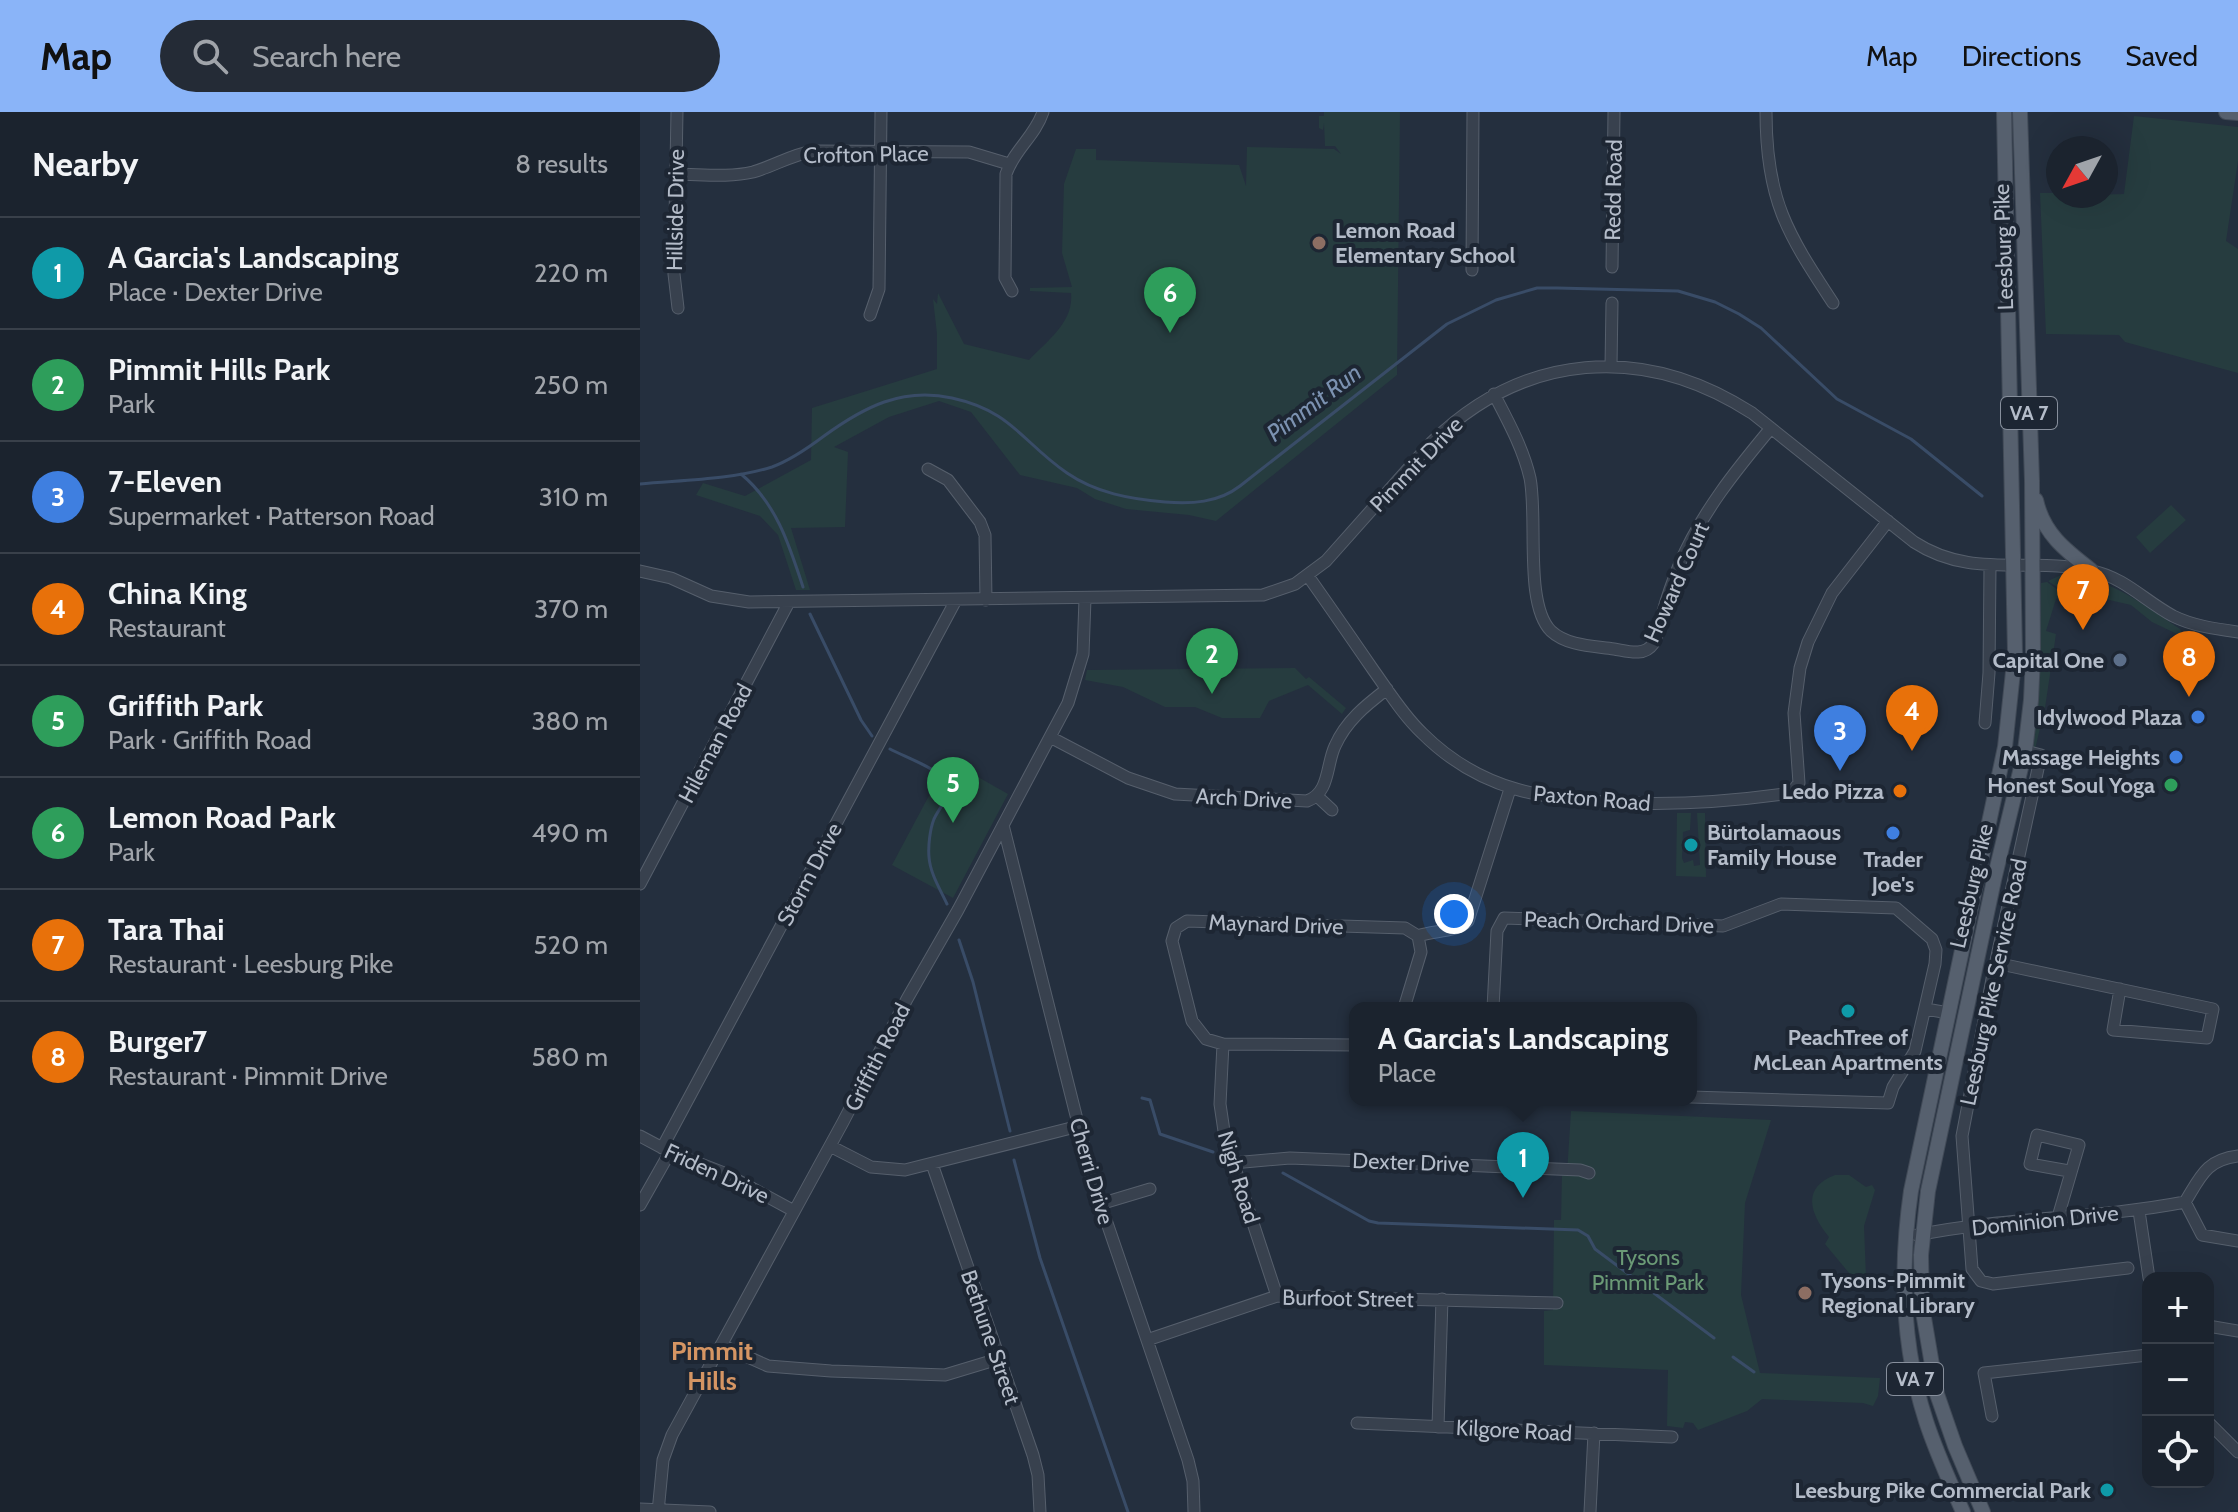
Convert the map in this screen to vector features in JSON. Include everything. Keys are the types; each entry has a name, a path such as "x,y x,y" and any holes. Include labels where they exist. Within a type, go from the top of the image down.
{"main road":[{"name":"Leesburg Pike","path":"1963,1512 1925,1421 1916,1387 1905,1307 1905,1238 1911,1191 2005,747 2012,697 2015,653 2004,112"},
{"name":"Leesburg Pike","path":"1983,1512 1937,1394 1922,1306 1922,1234 1928,1191 1979,950 2025,751 2033,656 2032,481 2020,112"},
{"path":"2226,112 2238,113"},
{"path":"2032,481 2038,509 2047,529 2061,546 2091,570"}],"street":[{"name":"Hillside Drive","path":"677,112 674,274 678,308"},
{"path":"870,315 879,289 881,112"},
{"path":"1012,291 1005,278 1004,187 1009,164 1035,130 1043,112"},
{"path":"1472,270 1473,112"},
{"name":"Redd Road","path":"1612,267 1614,112"},
{"path":"1766,112 1769,166 1776,203 1794,242 1833,303"},
{"name":"Crofton Place","path":"675,174 738,174 799,154 881,151 969,152 1009,164"},
{"path":"1611,366 1612,303"},
{"name":"Pimmit Drive","path":"641,572 671,578 728,600 789,602 1246,597 1279,591 1308,576 1326,561 1449,425 1494,394 1524,381 1563,370 1611,366 1654,370 1690,380 1732,400 1914,542 1938,556 1967,564 2091,570 2119,580 2158,607 2192,624 2238,632"},
{"name":"Howard Court","path":"1494,394 1520,446 1530,478 1535,522 1535,595 1545,623 1558,635 1575,643 1637,653 1649,649 1654,643 1671,587 1697,528 1722,489 1771,428"},
{"path":"928,469 948,480 980,522 985,535 986,600"},
{"name":"Paxton Road","path":"1308,576 1406,716 1440,750 1472,772 1510,789 1572,801 1684,805 1727,802 1794,791 1799,783 1794,713 1800,668 1808,642 1832,593 1888,521"},
{"path":"1985,723 1989,673 1990,566"},
{"name":"Griffith Road","path":"658,1511 659,1482 668,1445 1072,694 1085,633 1085,599"},
{"name":"Storm Drive","path":"640,1205 666,1150 956,600"},
{"name":"Hileman Road","path":"640,884 789,602"},
{"path":"1654,643 1666,649"},
{"name":"Arch Drive","path":"1050,737 1128,778 1175,794 1307,801 1317,796 1324,785 1329,761 1342,732 1363,707 1387,689"},
{"name":"Leesburg Pike Service Road","path":"2025,751 2041,755 1962,1136 1972,1269 1981,1281 1993,1284 2128,1268"},
{"path":"1406,1002 1421,952 1418,936 1456,929 1468,921 1510,789"},
{"path":"1317,796 1332,810"},
{"name":"Cherri Drive","path":"1003,825 1100,1204 1188,1460 1193,1481 1194,1512"},
{"name":"Peach Orchard Drive","path":"1493,1002 1497,931 1504,918 1723,926 1781,904 1896,908 1932,939 1936,950 1915,1051 1893,1087 1888,1103 1697,1097"},
{"name":"Maynard Drive","path":"1223,1044 1206,1039 1192,1021 1172,941 1180,924 1187,921 1405,928 1418,936"},
{"path":"1996,963 2120,989 2213,1009 2207,1038 2113,1030 2120,989"},
{"path":"1926,1009 1948,1013"},
{"path":"1223,1044 1349,1045"},
{"name":"Nigh Road","path":"1223,1044 1222,1124 1277,1296"},
{"path":"830,1146 881,1170 905,1170 1079,1126"},
{"path":"2058,1217 2079,1145 2037,1135 2030,1164 2069,1171"},
{"name":"Friden Drive","path":"640,1136 724,1173 794,1211"},
{"path":"2238,1156 2219,1159 2202,1175 2185,1202 2202,1235 2238,1241"},
{"name":"Dexter Drive","path":"1233,1163 1290,1158 1518,1165 1589,1173"},
{"name":"Bethune Street","path":"932,1164 1035,1465 1040,1512"},
{"path":"1100,1204 1150,1189"},
{"name":"Dominion Drive","path":"1905,1238 2058,1217 2139,1211 2185,1202"},
{"path":"2139,1211 2148,1272"},
{"name":"Burfoot Street","path":"1147,1340 1277,1296 1557,1303"},
{"path":"1438,1427 1442,1299"},
{"path":"2214,1327 2238,1331"},
{"path":"721,1345 768,1366 831,1371 945,1375 998,1359"},
{"path":"1992,1416 1984,1373 2142,1356"},
{"name":"Kilgore Road","path":"1357,1423 1672,1437"},
{"path":"2214,1428 2238,1452"},
{"path":"1590,1512 1594,1433"},
{"path":"640,1509 710,1512"}],"green space":[{"path":"1324,112 1400,112 1397,375 1216,521 1126,509 1095,499 1077,488 1020,475 971,412 939,401 889,417 834,447 848,452 845,527 791,528 810,590 796,590 778,535 760,516 696,495 703,483 745,496 811,460 812,408 937,369 933,299 937,304 938,293 964,344 1029,360 1064,322 1071,303 1071,293 1030,291 1030,288 1072,287 1062,253 1064,184 1076,149 1096,149 1096,160 1239,165 1246,186 1247,147 1334,149 1341,154 1335,146 1325,146 1324,123 1323,130 1319,128 1319,116 1324,116"},
{"path":"2134,116 2238,127 2238,161 2226,241 2238,249 2238,373 2125,342 2119,335 2046,334 2040,193 2046,193 2046,208 2118,208 2118,194 2124,194"},
{"path":"2171,505 2186,520 2150,553 2136,537"},
{"path":"2061,575 2094,580 2124,593 2180,629 2183,637 2181,643 2179,635 2152,622 2131,605 2064,592 2048,581"},
{"path":"2047,582 2062,596 2056,599 2046,631 2056,634 2045,708 2035,749 2041,583"},
{"path":"1295,668 1346,708 1342,714 1308,685 1269,701 1260,718 1222,718 1195,707 1165,707 1123,687 1085,680 1087,670"},
{"path":"948,760 1008,794 953,898 892,865"},
{"path":"1677,813 1691,813 1690,830 1683,832 1682,858 1684,863 1693,860 1694,866 1700,865 1697,813 1705,813 1706,877 1676,876"},
{"name":"Tysons Pimmit Park","path":"1571,1111 1771,1120 1745,1203 1741,1295 1760,1373 1880,1378 1878,1396 1873,1406 1762,1399 1747,1411 1698,1430 1693,1423 1685,1422 1683,1428 1667,1426 1668,1370 1544,1365 1544,1311 1553,1310 1554,1220 1561,1220 1562,1174 1567,1174"},
{"path":"1835,1175 1849,1175 1866,1187 1872,1185 1875,1190 1864,1226 1866,1277 1863,1280 1854,1279 1825,1244 1829,1237 1814,1211 1813,1194 1817,1187"}],"waterway":[{"name":"Pimmit Run","path":"640,484 723,477 772,467 869,408 900,398 934,395 972,404 1003,419 1067,473 1090,486 1139,499 1175,503 1204,501 1232,492 1447,324 1496,300 1537,288 1557,288 1678,291 1715,302 1761,328 1837,399 1911,439 1982,496"},
{"path":"741,474 772,511 803,587"},
{"path":"810,614 861,720 872,736"},
{"path":"890,749 935,771 947,784 947,795 931,828 929,853 933,875 947,904"},
{"path":"959,940 973,982 1010,1131"},
{"path":"1142,1098 1150,1100 1160,1134 1213,1152"},
{"path":"1014,1160 1040,1258 1128,1512"},
{"path":"1283,1173 1369,1221 1378,1223 1578,1230 1588,1236 1595,1249 1714,1338"},
{"path":"1733,1357 1754,1372"}],"place":[{"name":"Lemon Road Elementary School","path":"1319,243"},
{"name":"Lemon Road Park","path":"1170,333"},
{"name":"Tara Thai","path":"2083,630"},
{"name":"Capital One","path":"2120,660"},
{"name":"Pimmit Hills Park","path":"1212,694"},
{"name":"Burger7","path":"2189,697"},
{"name":"Idylwood Plaza","path":"2198,717"},
{"name":"China King","path":"1912,751"},
{"name":"Massage Heights","path":"2176,757"},
{"name":"7-Eleven","path":"1840,771"},
{"name":"Honest Soul Yoga","path":"2171,785"},
{"name":"Ledo Pizza","path":"1900,791"},
{"name":"Griffith Park","path":"953,823"},
{"name":"Trader Joe's","path":"1893,833"},
{"name":"Bürtolamaous Family House","path":"1691,845"},
{"name":"PeachTree of McLean Apartments","path":"1848,1011"},
{"name":"A Garcia's Landscaping","path":"1523,1198"},
{"name":"Tysons-Pimmit Regional Library","path":"1805,1293"},
{"name":"Leesburg Pike Commercial Park","path":"2107,1490"}],"district":[{"name":"Pimmit Hills","path":"712,1366"}]}
